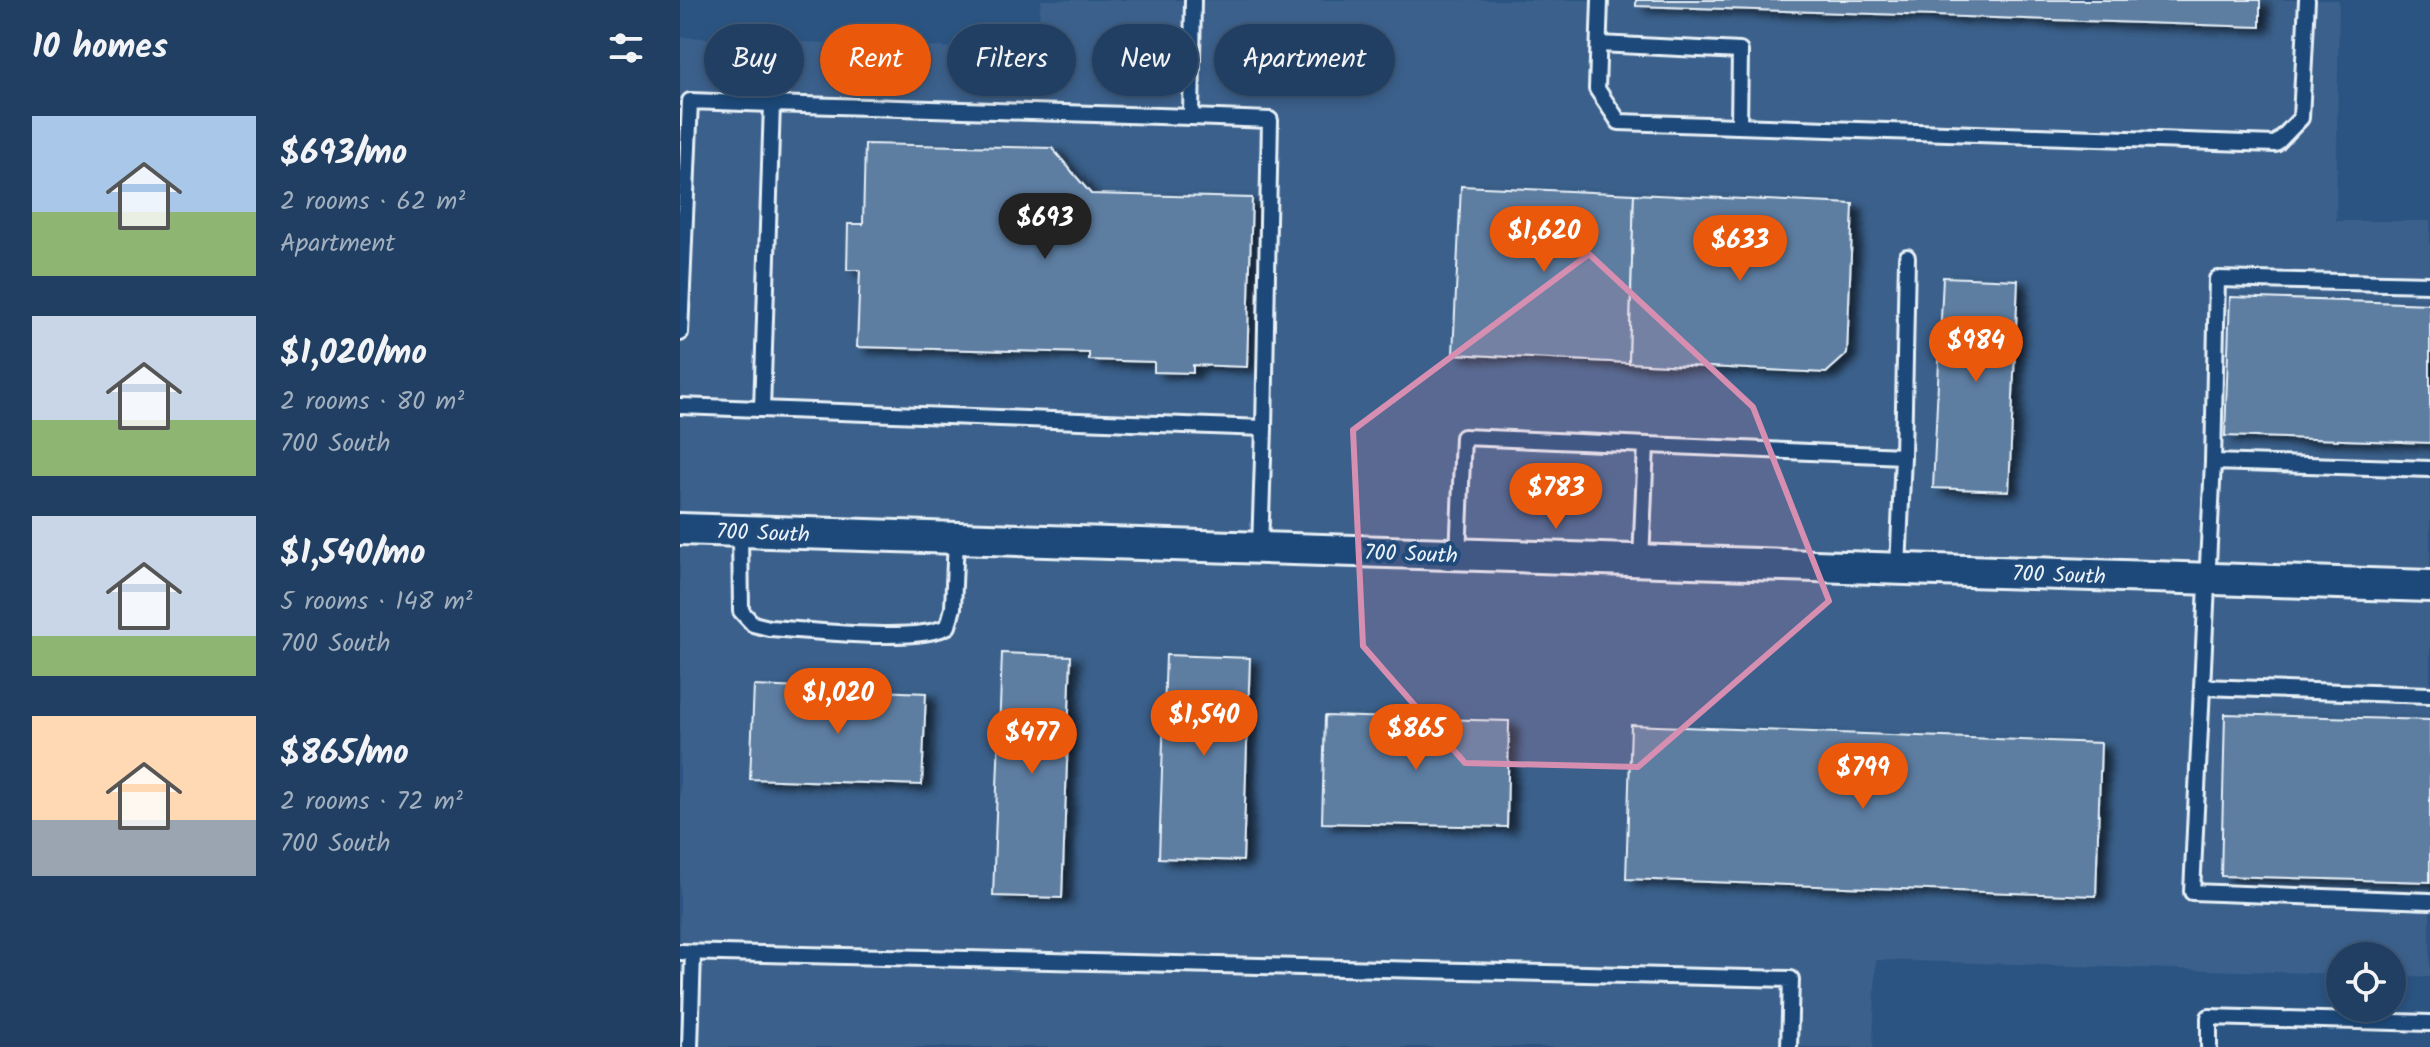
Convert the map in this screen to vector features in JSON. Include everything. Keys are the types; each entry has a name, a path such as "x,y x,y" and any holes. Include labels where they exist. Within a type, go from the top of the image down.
{"street":[{"name":"700 South","path":"680,529 2430,586"}],"lane":[{"path":"1191,117 1193,0"},
{"path":"1600,0 1597,89 1619,122 2276,144 2301,118 2307,0"},
{"path":"1599,44 1740,51 1739,126"},
{"path":"680,333 690,101 1270,120 1260,548"},
{"path":"762,409 772,104"},
{"path":"1898,569 1907,257"},
{"path":"2430,284 2217,279 2209,579 2192,892 2430,901"},
{"path":"680,406 1264,428"},
{"path":"1458,555 1463,437 1903,456"},
{"path":"1641,561 1646,445"},
{"path":"2213,462 2430,469"},
{"path":"740,531 741,611 753,624 769,628 905,634 936,632 948,626 953,608 956,538"},
{"path":"2202,687 2430,695"},
{"path":"690,1047 686,952 1791,979 1789,1047"},
{"path":"2209,1047 2209,1017 2430,1023"}],"highlighted area":[{"path":"1589,254 1753,407 1829,601 1638,767 1465,763 1363,646 1353,430"}],"shaded area":[{"path":"1041,0 2339,0 2336,221 2430,221 2430,977 2406,976 2406,942 2326,942 2326,974 1876,960 1873,1047 680,1047 680,37 704,38 704,96 804,96 804,42 820,43 820,96 931,96 931,47 947,48 947,96 1076,96 1076,24 1038,24"}],"building":[{"path":"1636,0 2260,0 2260,27 1636,6"},
{"path":"865,144 1052,148 1091,194 1252,198 1247,367 1193,365 1193,373 1154,372 1154,362 1089,360 1089,353 857,347 860,270 847,270 848,224 863,224"},
{"path":"1461,186 1634,194 1629,363 1453,354"},
{"path":"1634,194 1853,204 1847,354 1826,373 1629,363"},
{"path":"1943,277 2018,280 2009,491 1933,488"},
{"path":"2230,297 2430,304 2430,443 2225,436"},
{"path":"1002,653 1071,656 1062,898 993,896"},
{"path":"1166,655 1250,658 1243,861 1159,858"},
{"path":"754,686 926,693 922,785 750,779"},
{"path":"2225,714 2430,720 2430,882 2221,876"},
{"path":"1325,716 1509,721 1507,827 1322,823"},
{"path":"1631,725 2101,743 2096,896 1626,879"}]}
